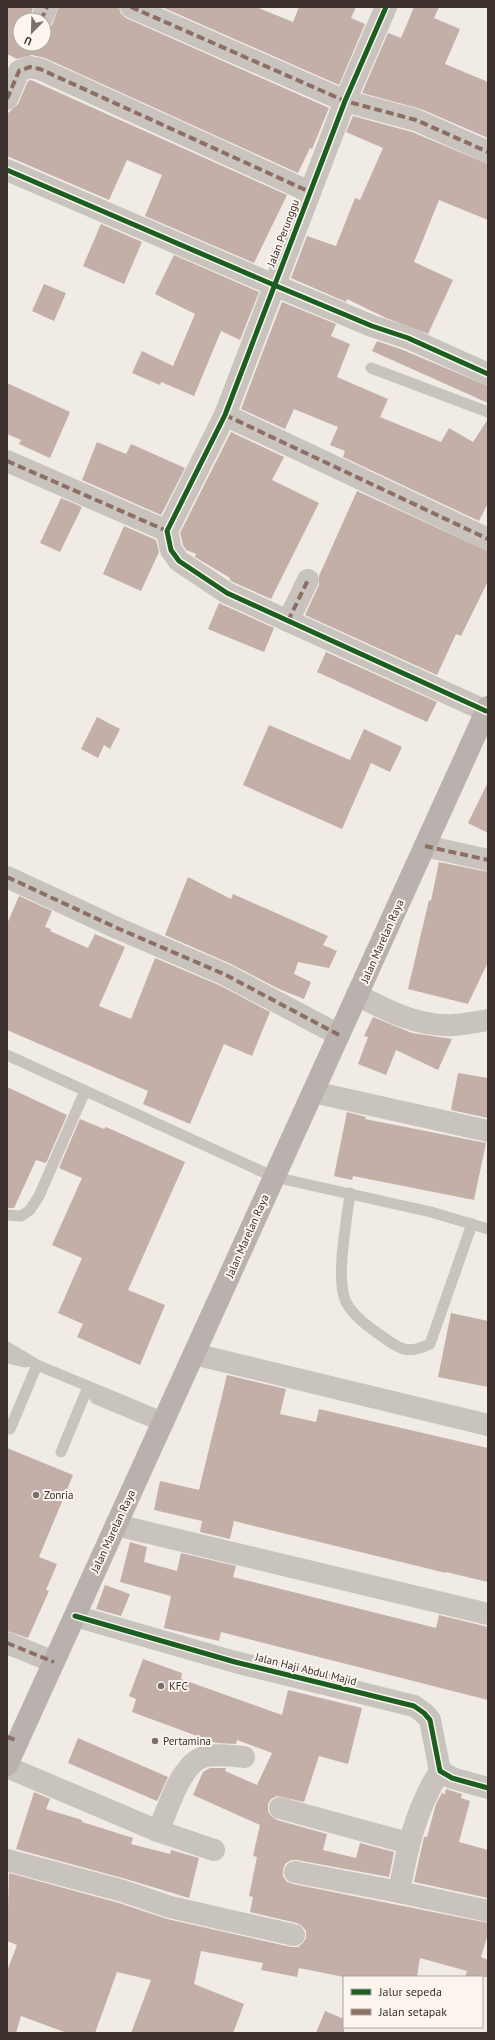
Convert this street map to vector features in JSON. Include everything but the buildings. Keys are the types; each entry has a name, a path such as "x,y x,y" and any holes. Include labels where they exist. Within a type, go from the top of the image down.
{"main road":[{"name":"Jalan Marelan Raya","path":"7,1766 12,1739 54,1662 487,709"}],"street":[{"path":"131,7 345,101 416,120 488,152"},
{"name":"Jalan Perunggu","path":"167,531 225,415 345,101 386,7"},
{"path":"7,99 19,71 30,66 40,68 310,192"},
{"path":"7,170 274,285 372,326 408,338 488,374"},
{"path":"225,415 488,539"},
{"path":"7,461 167,531 171,550 183,565 227,593 487,709"},
{"path":"288,621 308,580"},
{"path":"425,846 488,860"},
{"path":"7,877 116,928 226,975 339,1035"},
{"path":"357,995 390,1012 409,1019 454,1025 488,1020"},
{"path":"313,1092 488,1131"},
{"path":"194,1354 488,1425"},
{"path":"116,1525 488,1614"},
{"name":"Jalan Haji Abdul Majid","path":"75,1616 235,1662 414,1706 424,1713 430,1720 440,1771"},
{"path":"7,1643 54,1662"},
{"path":"158,1831 188,1767 198,1759 207,1756 244,1757"},
{"path":"7,1766 158,1831 214,1850"},
{"path":"398,1892 408,1843 427,1791 440,1771 452,1778 488,1788"},
{"path":"280,1808 408,1843"},
{"path":"7,1860 123,1891 170,1907 294,1935"},
{"path":"295,1872 488,1911"}],"lane":[{"path":"372,368 488,412"},
{"path":"7,1055 274,1177 431,1212 488,1229"},
{"path":"7,1215 20,1216 30,1210 39,1196 85,1091"},
{"path":"350,1193 342,1270 343,1293 353,1312 371,1328 399,1348 415,1351 430,1344 472,1224"},
{"path":"7,1347 37,1366"},
{"path":"7,1358 37,1366 88,1387 96,1399 163,1422"},
{"path":"10,1429 37,1366"},
{"path":"61,1452 88,1387"}],"marked path":[{"path":"45,12 47,7"},
{"path":"131,7 345,101 416,120 488,152"},
{"path":"7,99 19,71 30,67 40,69 310,192"},
{"path":"225,415 488,539"},
{"path":"7,461 167,531"},
{"path":"288,621 308,580"},
{"path":"425,846 488,860"},
{"path":"7,877 117,928 226,975 339,1035"},
{"path":"7,1643 54,1662"},
{"path":"7,1737 18,1741"}],"cycle path":[{"path":"386,7 345,101 225,415 167,531 171,550 179,561 227,593 486,711"},
{"path":"7,170 274,285 372,326 408,338 488,374"},
{"path":"75,1616 235,1662 414,1706 424,1713 430,1720 440,1771 452,1778 488,1788"}],"place":[{"name":"Zonria","path":"36,1495"},
{"name":"KFC","path":"161,1686"},
{"name":"Pertamina","path":"155,1741"}]}
